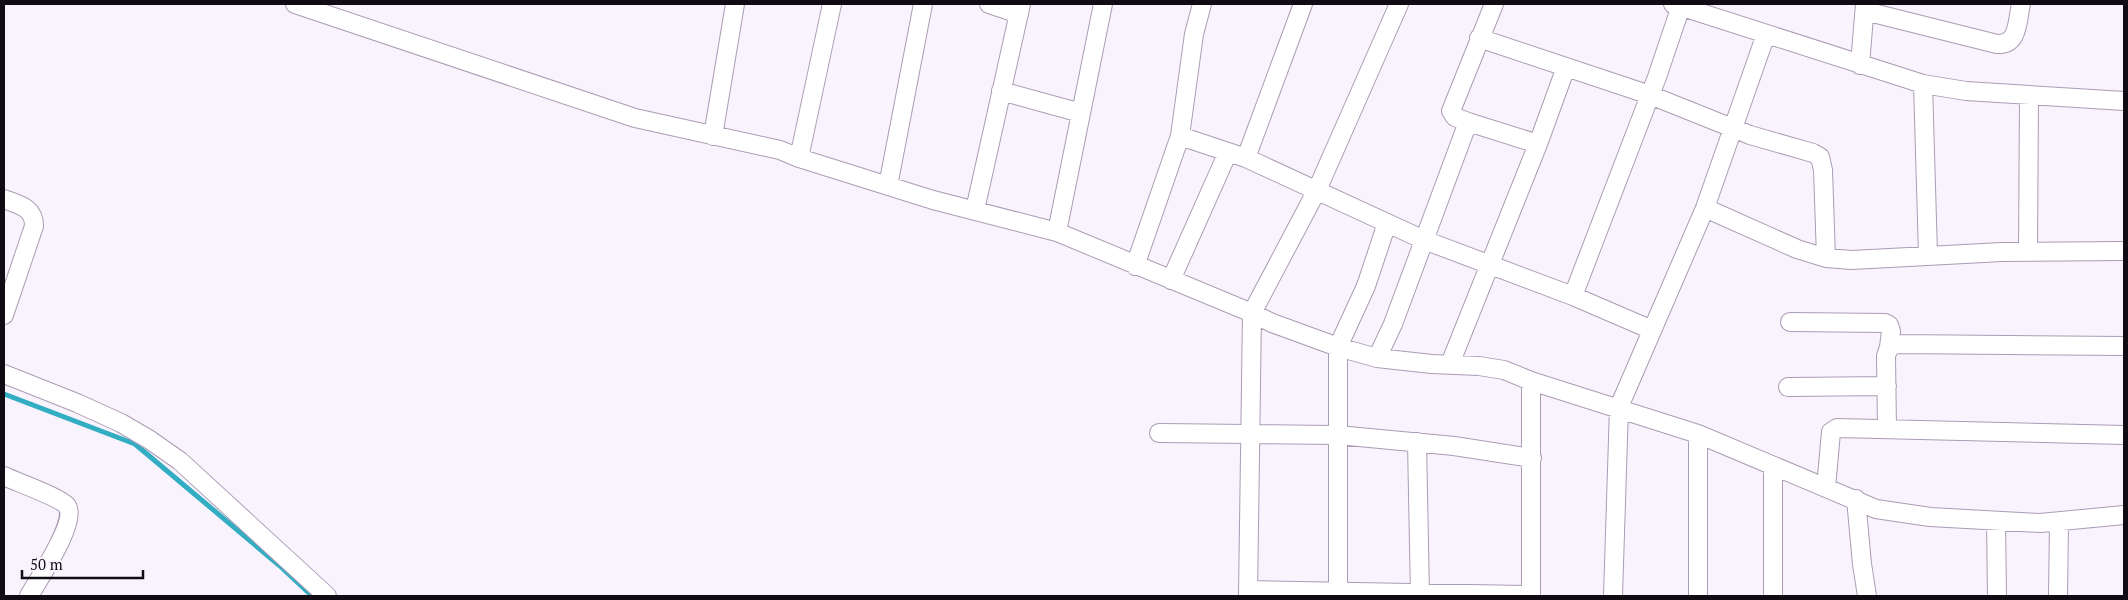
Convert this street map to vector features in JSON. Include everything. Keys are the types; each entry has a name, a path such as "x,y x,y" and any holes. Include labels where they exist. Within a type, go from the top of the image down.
{"street":[{"path":"295,4 635,118 780,150 933,200 1057,232 1272,323 1338,347 1377,358 1432,364 1480,366 1504,370 1531,381 1698,434 1876,509 1900,514 1996,521 2059,522 2124,515"},
{"path":"713,136 735,4"},
{"path":"800,158 832,4"},
{"path":"888,186 922,4"},
{"path":"975,210 1020,9 989,4"},
{"path":"1057,232 1103,4"},
{"path":"1135,266 1180,136 1194,34 1202,4"},
{"path":"1246,158 1303,4"},
{"path":"1399,4 1317,190 1252,313 1248,593 1531,596 1531,381"},
{"path":"1494,4 1451,111 1455,117 1468,122 1538,144"},
{"path":"1860,65 1865,7 1997,44 2006,44 2012,41 2015,33 2021,4"},
{"path":"1573,296 1650,95 1677,5 1714,10 1766,34 1923,84 1966,91 2124,101"},
{"path":"1613,596 1619,408 1705,208 1766,34"},
{"path":"1479,38 1650,95 1733,129 1813,153 1820,157 1823,170 1826,258"},
{"path":"1450,364 1538,144 1566,67"},
{"path":"1923,84 1928,255"},
{"path":"1002,91 1081,112"},
{"path":"2028,251 2029,96"},
{"path":"1377,358 1393,324 1468,122"},
{"path":"1180,136 1246,158 1424,240 1573,296 1652,330"},
{"path":"1171,280 1228,152"},
{"path":"4,200 18,204 29,211 34,217 31,236 4,315"},
{"path":"1705,208 1797,249 1826,258 1852,260 2028,251 2124,251"},
{"path":"1338,594 1338,347 1366,286 1387,223"},
{"path":"1790,322 1885,323 1889,325 1891,331 1890,347 1886,356 1887,429"},
{"path":"1890,347 1897,344 2124,346"},
{"path":"4,374 77,403 121,423 150,440 180,461 327,596"},
{"path":"1788,388 1887,386"},
{"path":"1826,488 1831,432 1837,428 2124,434"},
{"path":"1158,433 1338,435 1417,442 1532,458"},
{"path":"1698,434 1698,596"},
{"path":"1417,442 1420,594"},
{"path":"1773,466 1773,596"},
{"path":"4,476 59,500 67,506 70,515 67,529 29,596"},
{"path":"1856,499 1867,596"},
{"path":"1996,521 1997,596"},
{"path":"2058,596 2059,522"}],"waterway":[{"path":"4,394 135,444 280,566 312,596"}]}
